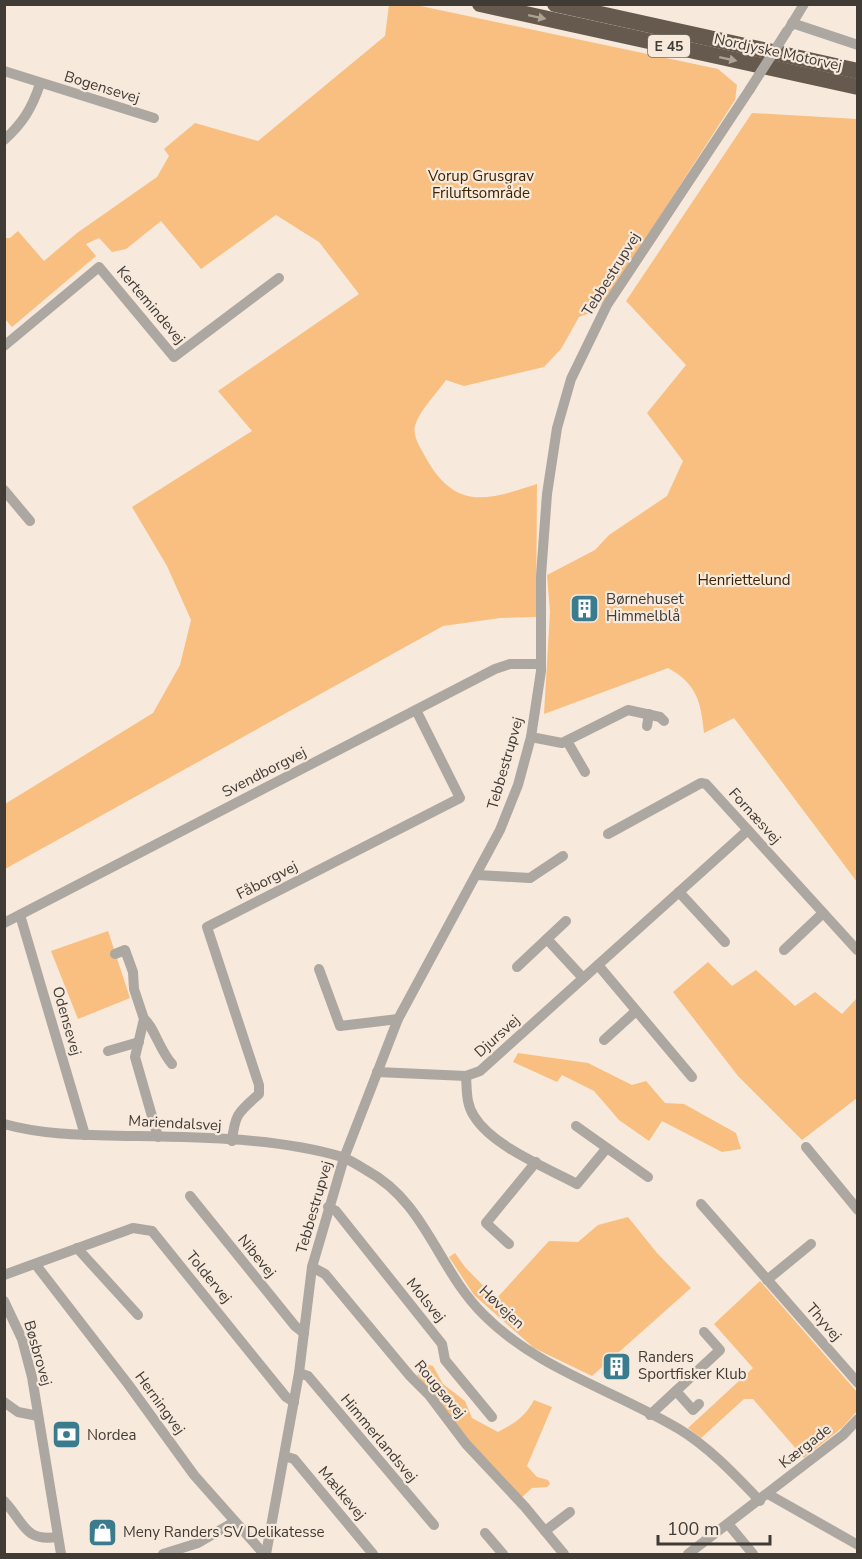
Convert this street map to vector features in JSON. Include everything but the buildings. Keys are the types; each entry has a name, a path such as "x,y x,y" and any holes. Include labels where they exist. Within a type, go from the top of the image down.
{"highway":[{"name":"Nordjyske Motorvej","path":"480,4 858,87"},
{"name":"Nordjyske Motorvej","path":"555,4 858,71"}],"street":[{"name":"Tebbestrupvej","path":"265,1554 299,1373 312,1267 328,1207 344,1158 398,1019 477,875 507,814 531,737 541,664 541,576 547,494 557,428 571,379 607,305 804,4"},
{"path":"790,27 858,45"},
{"name":"Bogensevej","path":"4,71 154,118"},
{"name":"Bogensevej","path":"4,140 20,126 31,110 40,84"},
{"name":"Kertemindevej","path":"4,346 99,267 174,357 279,278"},
{"path":"4,490 30,521"},
{"name":"Svendborgvej","path":"4,923 495,669 510,664 541,664"},
{"name":"Fåborgvej","path":"232,1141 234,1120 239,1110 259,1094 259,1085 207,927 460,798 416,710"},
{"path":"531,737 562,743 628,710 660,717 664,721"},
{"path":"647,726 649,714"},
{"path":"567,741 585,772"},
{"name":"Fornæsvej","path":"608,834 701,783 706,784 857,950"},
{"name":"Djursvej","path":"377,1072 466,1076 487,1066 748,830"},
{"path":"477,875 530,878 563,856"},
{"path":"679,892 725,942"},
{"path":"784,950 823,913"},
{"name":"Odensevej","path":"20,915 85,1135"},
{"path":"517,967 566,921"},
{"path":"548,939 584,978"},
{"path":"115,954 125,950 133,972 134,989 144,1018 135,1057 158,1137"},
{"path":"598,965 692,1077"},
{"path":"319,969 340,1026 398,1019"},
{"path":"604,1040 636,1011"},
{"path":"144,1018 150,1022 158,1044 172,1064"},
{"path":"108,1051 158,1044"},
{"path":"466,1076 467,1098 481,1126 494,1137 577,1184 606,1149"},
{"name":"Mariendalsvej","path":"4,1124 51,1134 232,1141 290,1147 344,1158"},
{"path":"576,1126 648,1177"},
{"path":"806,1147 858,1210"},
{"name":"Høvejen","path":"344,1158 380,1177 399,1192 414,1209 464,1292 485,1316 551,1366 679,1429 764,1497"},
{"path":"509,1244 486,1223 536,1162"},
{"name":"Nibevej","path":"190,1196 295,1326 304,1333"},
{"name":"Thyvej","path":"701,1204 858,1383"},
{"name":"Molsvej","path":"328,1207 336,1211 442,1344 445,1360 492,1417"},
{"name":"Toldervej","path":"4,1275 133,1228 152,1231 286,1397 294,1402"},
{"path":"767,1280 811,1244"},
{"path":"77,1248 138,1314"},
{"name":"Herningvej","path":"36,1265 194,1475 265,1554"},
{"name":"Rougsøvej","path":"312,1267 325,1274 410,1376 429,1395 466,1444 564,1554"},
{"name":"Bøsbrovej","path":"4,1300 22,1340 32,1377 61,1554"},
{"path":"650,1415 720,1350 704,1332"},
{"name":"Himmerlandsvej","path":"299,1373 308,1376 434,1525"},
{"path":"676,1391 693,1410 699,1404"},
{"path":"4,1402 18,1412 38,1416"},
{"name":"Kærgade","path":"688,1554 729,1525 843,1435 858,1419"},
{"name":"Mælkevej","path":"284,1456 294,1459 373,1554"},
{"path":"764,1497 858,1545"},
{"path":"4,1501 14,1516 34,1537 41,1539 57,1537"},
{"path":"545,1532 570,1512"},
{"path":"163,1554 198,1543 234,1522"},
{"path":"729,1525 753,1554"},
{"path":"485,1533 503,1554"}],"green space":[{"name":"Vorup Grusgrav Friluftsområde","path":"389,5 416,5 718,69 737,85 735,100 610,294 595,311 579,317 561,349 544,367 464,386 446,380 417,420 414,430 418,443 438,476 450,488 475,497 489,497 537,484 536,617 500,618 443,626 5,869 5,804 153,713 180,665 191,620 167,566 132,507 252,431 218,391 359,294 319,242 276,215 201,269 161,221 126,249 112,252 99,238 86,244 96,256 12,327 5,319 5,238 10,238 18,231 44,261 77,233 157,177 169,156 164,149 195,123 258,141 385,36"},
{"name":"Henriettelund","path":"752,113 857,119 857,882 734,718 704,733 696,695 678,674 668,668 544,714 550,612 547,575 595,550 609,535 667,496 683,461 647,413 686,365 626,301"},
{"path":"108,931 130,998 78,1019 51,951"},
{"path":"708,962 732,986 756,970 795,1006 815,992 842,1014 857,998 857,1098 802,1140 738,1076 673,992"},
{"path":"518,1053 588,1063 632,1085 646,1081 665,1103 684,1104 736,1133 741,1149 722,1152 662,1121 649,1141 619,1120 594,1091 562,1075 557,1082 513,1062"},
{"path":"628,1217 657,1253 691,1288 592,1376 534,1348 474,1295 449,1257 455,1253 465,1267 496,1299 549,1241 578,1242 598,1225"},
{"path":"760,1281 857,1392 857,1411 843,1427 804,1458 753,1399 744,1399 701,1438 688,1428 753,1368 714,1324"},
{"path":"429,1365 433,1366 443,1384 465,1401 472,1418 498,1432 519,1419 534,1400 552,1407 527,1466 537,1477 548,1480 550,1484 547,1487 532,1488 521,1498 467,1439 417,1375"}],"place":[{"name":"Børnehuset Himmelblå","path":"585,608"},
{"name":"Randers Sportfisker Klub","path":"617,1366"},
{"name":"Nordea","path":"66,1435"},
{"name":"Meny Randers SV Delikatesse","path":"102,1532"}]}
